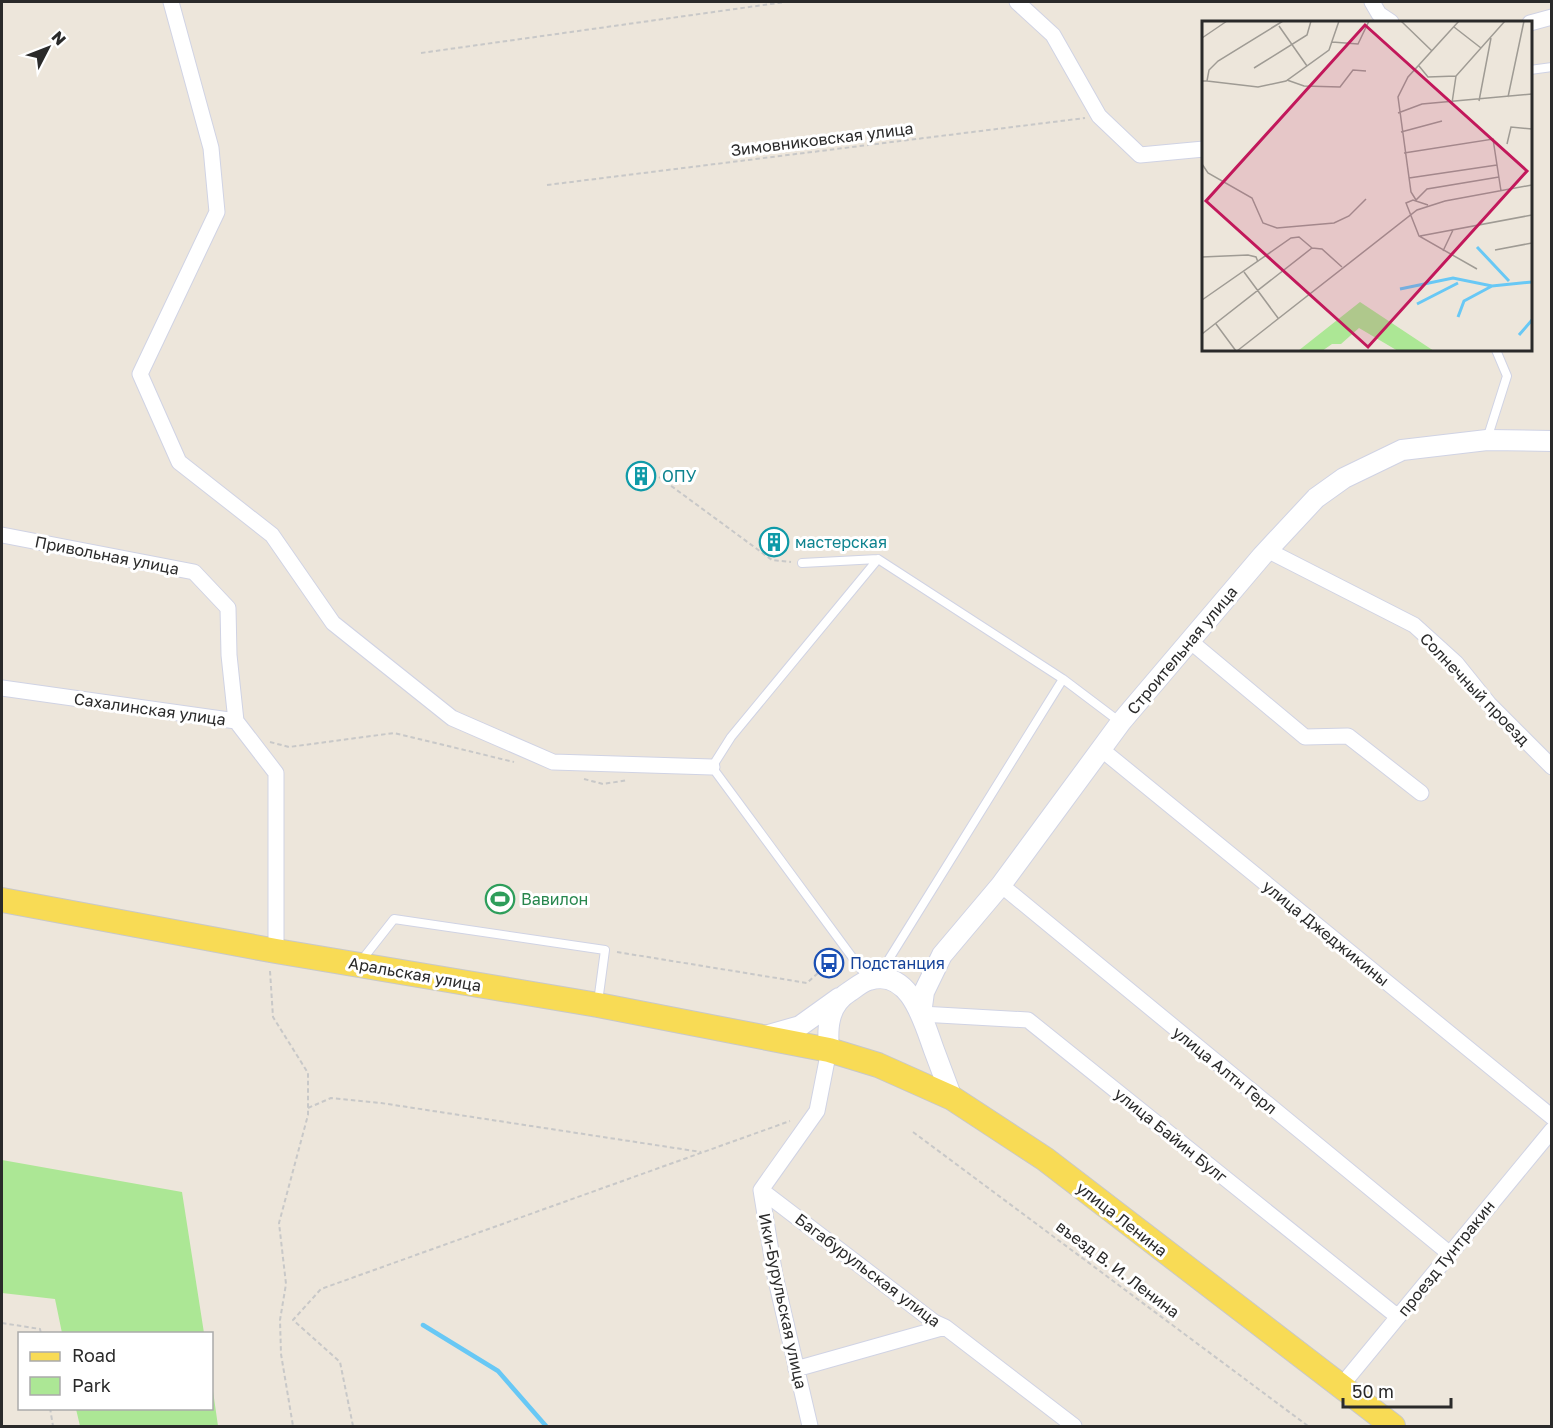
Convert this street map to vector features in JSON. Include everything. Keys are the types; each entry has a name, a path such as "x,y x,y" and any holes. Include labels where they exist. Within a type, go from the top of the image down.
{"main road":[{"name":"Аральская улица","path":"2,900 276,951 598,1005 829,1050"},
{"name":"улица Ленина","path":"829,1050 878,1065 952,1098 1045,1160 1393,1426"}],"street":[{"path":"171,2 211,148 217,212 140,374 179,462 272,535 333,623 452,718 553,762 712,768"},
{"path":"1017,2 1053,35 1100,116 1140,155 1202,149"},
{"path":"1372,2 1379,14 1390,21"},
{"path":"1532,22 1551,17"},
{"name":"Строительная улица","path":"921,1014 924,992 942,955 1001,885 1121,723 1267,550 1317,498 1344,478 1402,450 1487,440 1551,441"},
{"name":"Привольная улица","path":"2,535 194,572 228,608 229,655 236,721"},
{"name":"Солнечный проезд","path":"1267,550 1414,625 1456,663 1489,704 1551,765"},
{"path":"1190,641 1305,737 1348,736 1421,793"},
{"name":"Сахалинская улица","path":"2,688 236,721 276,773 276,951"},
{"name":"улица Джеджикины","path":"1101,749 1551,1117"},
{"name":"улица Алтн Герл","path":"1001,885 1450,1254"},
{"path":"762,1037 800,1026 844,995 878,979 920,972 942,955"},
{"path":"878,979 899,984 914,1000 952,1098"},
{"path":"829,1050 827,1028 833,1011 844,995"},
{"name":"улица Байин Булг","path":"921,1014 1028,1020 1398,1317"},
{"name":"Ики-Бурульская улица","path":"810,1426 775,1276 761,1190 817,1111 829,1050"},
{"path":"909,1079 931,1064 934,1050"},
{"name":"проезд Тунтракин","path":"1341,1386 1551,1130"},
{"name":"Багабурульская улица","path":"761,1190 1074,1426"},
{"name":"Багабурульская улица","path":"796,1369 945,1327"}],"lane":[{"path":"1532,70 1551,66"},
{"path":"1487,440 1507,376 1496,351"},
{"path":"878,559 731,737 712,768 878,979 1063,679"},
{"path":"802,563 878,559 1063,679 1121,723"},
{"path":"359,964 394,919 605,950 598,1005"}],"path":[{"path":"421,53 784,2"},
{"name":"Зимовниковская улица","path":"547,185 1100,116"},
{"path":"659,477 772,560 802,563"},
{"path":"247,735 289,747 394,733 522,764"},
{"path":"580,778 603,784 636,779"},
{"path":"605,950 807,983 829,963"},
{"path":"276,951 270,971 273,1017 308,1073 308,1115 279,1224 286,1284 280,1320 281,1354 293,1426"},
{"path":"308,1108 331,1098 381,1102 703,1152"},
{"path":"353,1426 340,1362 293,1320 321,1289 817,1111"},
{"name":"въезд В. И. Ленина","path":"913,1132 1308,1426"},
{"path":"2,1323 40,1329 41,1332"},
{"path":"50,1410 53,1426"}],"green space":[{"path":"2,1160 182,1192 204,1332 62,1332 55,1299 2,1293"},
{"path":"213,1391 218,1426 80,1426 76,1410 213,1410"}],"waterway":[{"path":"423,1325 498,1371 546,1426"}],"place":[{"name":"ОПУ","path":"641,476"},
{"name":"мастерская","path":"774,542"},
{"name":"Вавилон","path":"500,899"},
{"name":"Подстанция","path":"829,963"}]}
